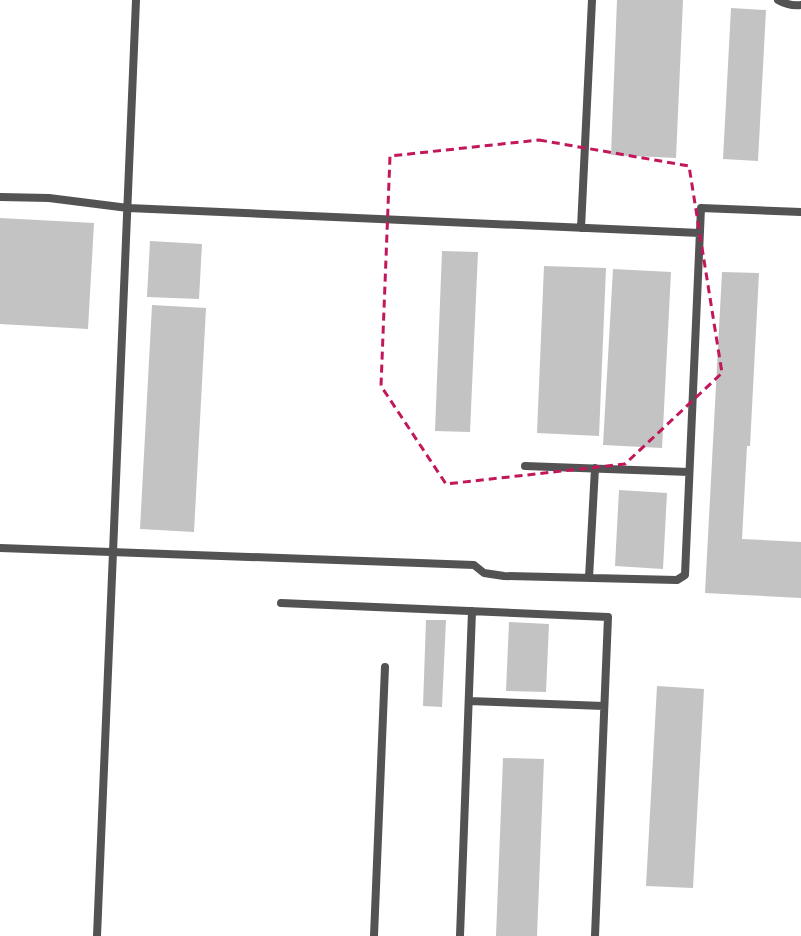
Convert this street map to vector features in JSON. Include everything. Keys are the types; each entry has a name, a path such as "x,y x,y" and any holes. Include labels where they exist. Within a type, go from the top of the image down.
{"lane":[{"path":"97,936 136,0"},
{"path":"581,228 592,0"},
{"path":"778,0 794,6 801,5"},
{"path":"0,197 49,198 128,208 700,233"},
{"path":"0,548 474,565 484,573 504,576 677,580 685,575 701,208 801,212"},
{"path":"525,466 689,472"},
{"path":"589,578 594,468"},
{"path":"281,603 608,617 594,936"},
{"path":"460,936 472,611"},
{"path":"374,936 385,668"},
{"path":"469,701 604,706"}],"highlighted area":[{"path":"539,140 689,166 722,373 625,464 446,484 381,386 390,156"}],"building":[{"path":"617,0 683,0 676,158 611,155"},
{"path":"731,8 766,10 758,161 723,159"},
{"path":"0,218 94,223 88,329 0,324"},
{"path":"150,241 202,244 199,299 147,297"},
{"path":"442,251 478,252 470,432 435,431"},
{"path":"544,266 606,268 599,436 537,433"},
{"path":"613,269 671,272 662,448 603,445"},
{"path":"722,272 759,273 750,446 747,446 742,539 801,542 801,598 705,593"},
{"path":"152,305 206,308 194,532 140,529"},
{"path":"619,490 667,493 663,569 615,566"},
{"path":"426,620 446,620 442,707 423,706"},
{"path":"509,622 549,624 546,692 506,691"},
{"path":"657,686 704,689 693,888 646,886"},
{"path":"503,758 544,759 537,936 496,936"}]}
